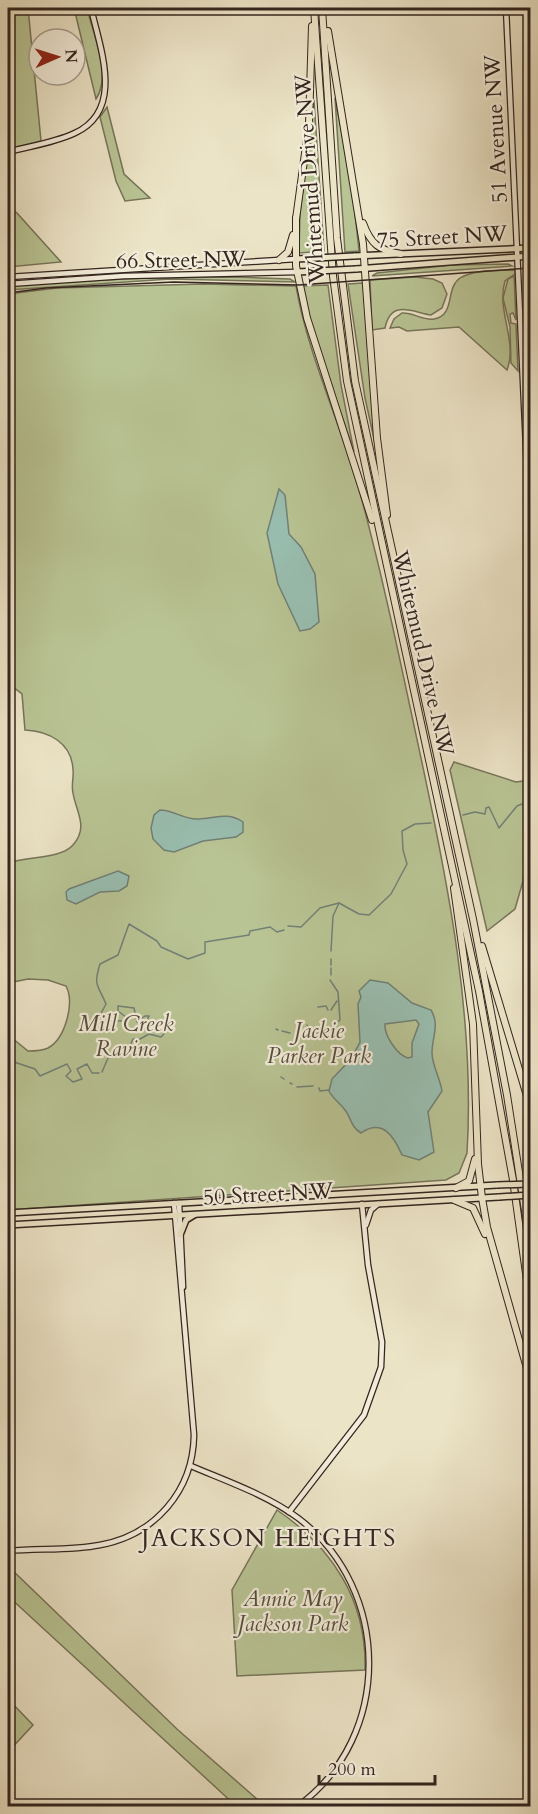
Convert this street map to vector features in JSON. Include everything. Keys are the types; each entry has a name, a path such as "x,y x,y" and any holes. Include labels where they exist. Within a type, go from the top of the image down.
{"highway":[{"path":"279,260 289,249 296,218 309,124 314,8"},
{"name":"Whitemud Drive NW","path":"314,8 329,234 338,324 360,448 447,839 496,1087 531,1302"},
{"path":"322,8 332,49 341,118 359,212 377,438 389,539"},
{"name":"Whitemud Drive NW","path":"322,8 343,295 355,381 473,919 507,1095 531,1243"},
{"path":"359,212 374,245 383,250 401,254"},
{"path":"296,218 297,272 311,331 366,506 381,541"},
{"path":"447,839 472,1006 477,1137 482,1198 496,1259 531,1379"},
{"path":"473,919 531,1106"},
{"path":"456,1188 466,1184 471,1178 477,1137"},
{"path":"453,1200 475,1211 496,1259"}],"main road":[{"name":"75 Street NW","path":"354,256 531,248"},
{"name":"66 Street NW","path":"296,259 354,256"},
{"name":"75 Street NW","path":"356,269 531,256"},
{"name":"66 Street NW","path":"297,272 356,269"},
{"name":"50 Street NW","path":"8,1213 531,1184"},
{"path":"362,1204 364,1197 380,1192"},
{"name":"50 Street NW","path":"8,1225 531,1195"},
{"path":"180,1235 186,1220 200,1213"}],"street":[{"path":"8,152 77,132 89,124 99,110 104,98 106,72 91,8"},
{"name":"51 Avenue NW","path":"506,8 531,536"},
{"name":"66 Street NW","path":"8,277 296,259"},
{"name":"66 Street NW","path":"8,284 124,276 297,272"},
{"path":"8,1551 99,1545 125,1538 161,1515 178,1493 191,1466 194,1435 177,1203"},
{"path":"365,1227 370,1210 379,1203"},
{"path":"289,1512 364,1415 380,1374 382,1342 368,1265 362,1204"},
{"path":"177,1214 184,1308"},
{"path":"191,1466 289,1512 313,1532 347,1574 367,1624 370,1656 364,1710 352,1743 334,1771 299,1805"}],"green space":[{"path":"8,8 28,8 30,27 27,27 27,87 36,87 41,141 8,149"},
{"path":"74,8 87,8 102,67 100,90 96,99 87,62 87,27 79,27"},
{"path":"335,98 352,186 359,251 345,252"},
{"path":"314,100 324,251 299,253 300,214"},
{"path":"107,107 124,174 150,198 125,201 116,181 100,117"},
{"path":"8,206 17,213 61,262 8,267"},
{"path":"508,264 512,266 372,276 377,273 451,265"},
{"path":"515,270 515,274 505,281 503,292 510,348 507,370 459,327 407,331 399,327 390,328 394,319 402,313 430,319 441,316 448,307 455,282 466,275 487,271"},
{"path":"514,276 516,320 513,313 510,314 511,323 516,324 518,371 511,363 510,327 503,298 508,279"},
{"path":"415,277 433,279 442,283 447,294 442,308 431,315 410,310 397,310 388,319 385,328 372,330 370,280"},
{"path":"145,278 290,279 295,282 170,279 8,290 8,286 24,284"},
{"path":"363,283 376,448 365,398 348,284"},
{"path":"203,284 296,286 308,338 360,493 392,626 431,807 458,954 467,1053 467,1153 459,1173 446,1180 8,1210 8,1043 12,1038 28,1051 48,1048 64,1029 69,1011 69,993 66,986 48,980 28,979 8,983 8,863 68,850 78,838 81,826 72,790 73,770 68,752 58,740 42,733 25,730 22,694 8,683 8,294 57,288"},
{"path":"328,285 341,385 354,452 311,326 302,286"},
{"path":"454,762 516,782 523,781 525,770 530,766 530,856 525,859 523,881 515,909 487,931 450,770"},
{"name":"Annie May Jackson Park","path":"277,1510 315,1541 343,1578 360,1621 365,1670 237,1676 232,1590"},
{"path":"8,1566 178,1730 265,1806 236,1806 8,1596"},
{"path":"9,1700 33,1725 8,1752 8,1702"}],"shaded area":[{"path":"279,489 285,495 289,534 301,547 315,574 319,622 310,629 300,631 278,584 267,533"},
{"path":"160,810 192,819 231,817 243,822 243,832 236,837 203,841 174,852 164,850 153,839 151,828 154,815"},
{"path":"118,871 129,876 127,886 119,891 100,892 76,904 67,900 66,892 69,889"},
{"path":"370,980 388,983 412,1003 431,1010 434,1015 432,1058 442,1091 428,1112 434,1152 419,1160 402,1155 391,1136 382,1129 369,1129 361,1133 357,1130 345,1110 329,1091 332,1079 351,1059 360,1042 358,1004 361,997 359,991","holes":["416,1020 419,1024 412,1043 412,1057 408,1058 392,1044 385,1024"]}],"waterway":[{"path":"463,815 475,812 485,814 486,808 489,807 499,828 517,806 522,804 530,809"},
{"path":"288,926 301,927 320,908 339,903 359,914 369,915 391,894 407,864 403,850 402,831 415,824 431,823"},
{"path":"331,951 333,916 339,903"},
{"path":"102,1072 108,1058 126,1055 133,1039 140,1039 149,1034 161,1037 164,1034 159,1023 144,1027 149,1016 137,1022 134,1008 118,1006 118,1011 126,1017 123,1021 112,1021 100,1015 106,1004 97,981 100,964 118,955 129,924 157,941 161,947 188,959 205,953 205,942 249,935 250,931 270,927 277,932 284,930"},
{"path":"331,959 331,965"},
{"path":"331,968 331,975"},
{"path":"328,1030 340,1020 338,992 330,980"},
{"path":"331,1010 337,1001"},
{"path":"318,1007 326,1006 328,1010"},
{"path":"307,1025 311,1035"},
{"path":"282,1031 290,1033"},
{"path":"314,1034 325,1032"},
{"path":"301,1037 310,1034"},
{"path":"8,1060 35,1069 40,1076 67,1064 71,1071 66,1076 73,1082 82,1079 77,1069 87,1064 92,1073 99,1073"},
{"path":"297,1087 313,1086"},
{"path":"319,1088 320,1091 329,1090"}],"tram line":[{"path":"8,293 46,288 174,282 299,285 530,268"}],"district":[{"name":"JACKSON HEIGHTS","path":"269,1538"}],"park label":[{"name":"Mill Creek Ravine","path":"126,1036"},
{"name":"Jackie Parker Park","path":"319,1042"}]}
